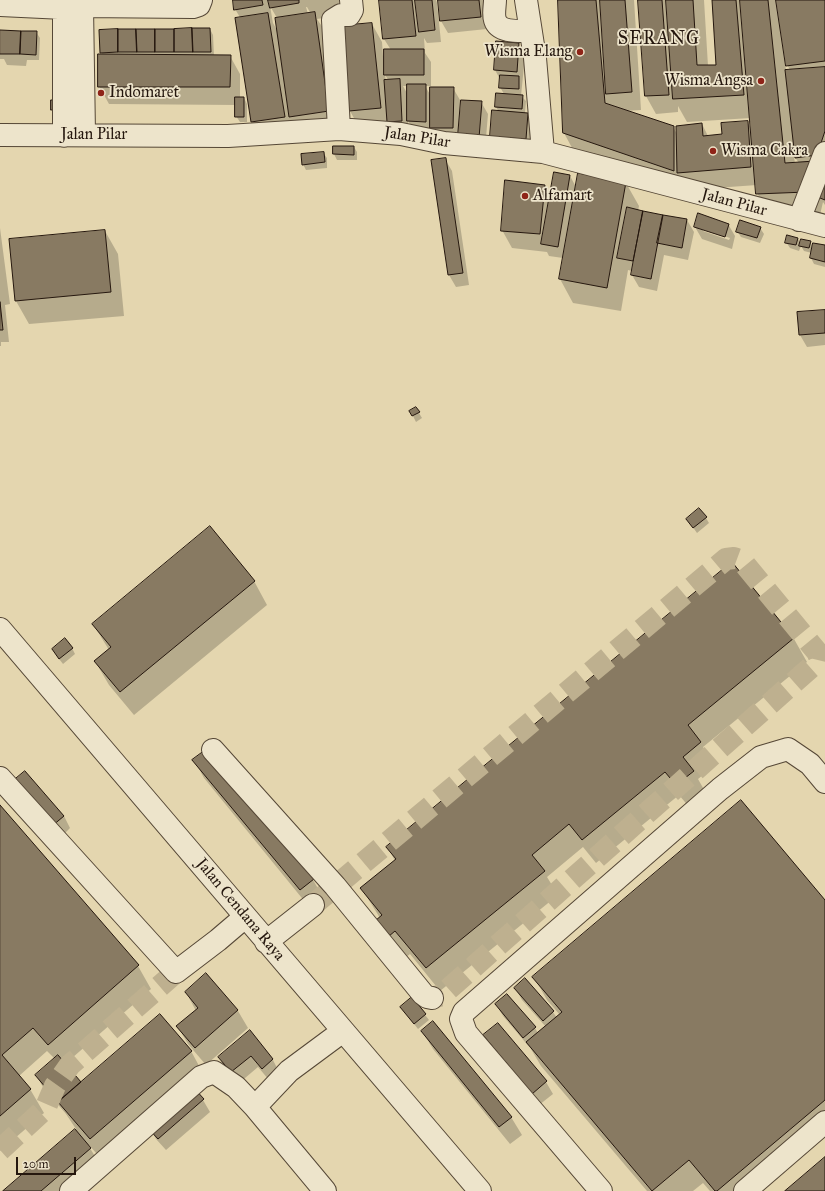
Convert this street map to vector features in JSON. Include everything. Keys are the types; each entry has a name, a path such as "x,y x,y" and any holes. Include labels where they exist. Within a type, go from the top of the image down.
{"street":[{"path":"0,5 73,4 193,7 199,5 201,0"},
{"path":"339,129 332,20 349,14 352,10 351,0"},
{"path":"494,0 494,19 498,24 509,30 530,31"},
{"path":"526,0 535,58 543,152"},
{"path":"73,4 74,135"},
{"name":"Jalan Pilar","path":"0,135 228,136 339,129 401,134 459,145 543,152 825,226"},
{"path":"799,220 825,153"},
{"name":"Jalan Cendana Raya","path":"0,629 480,1191"},
{"path":"601,1191 466,1033 461,1019 464,1012 720,789 761,757 788,749 810,764 825,782"},
{"path":"213,750 335,886 423,994 432,998"},
{"path":"0,778 176,972 245,917"},
{"path":"266,942 313,905"},
{"path":"255,1106 289,1071 343,1031"},
{"path":"71,1191 201,1077 214,1072 236,1087 255,1106 325,1191"},
{"path":"744,1191 825,1122"}],"building":[{"path":"233,0 262,0 263,5 234,10"},
{"path":"268,0 299,0 299,3 270,8"},
{"path":"379,0 412,0 416,36 383,39"},
{"path":"415,0 432,0 435,30 419,32"},
{"path":"438,0 479,0 481,17 440,21"},
{"name":"Wisma Elang","path":"558,0 596,0 605,103 674,126 674,171 563,133"},
{"path":"600,0 625,0 632,92 606,94"},
{"path":"638,0 662,0 669,95 645,96"},
{"path":"666,0 693,0 697,65 716,65 712,0 736,0 744,95 673,99"},
{"name":"Wisma Angsa","path":"740,0 768,0 785,163 815,161 807,192 756,194"},
{"path":"776,0 825,0 825,61 786,66"},
{"path":"315,12 329,111 289,117 275,18"},
{"path":"268,13 285,117 251,122 235,18"},
{"path":"372,23 381,108 349,111 339,26"},
{"path":"192,28 193,52 174,52 174,29"},
{"path":"192,28 210,28 211,52 193,52"},
{"path":"118,29 118,52 100,53 99,30"},
{"path":"118,29 136,29 137,52 118,52"},
{"path":"136,29 155,29 155,52 137,52"},
{"path":"155,29 174,29 174,52 155,52"},
{"path":"0,30 21,31 20,54 0,54"},
{"path":"21,31 37,31 36,55 20,54"},
{"path":"496,41 519,43 517,72 494,70"},
{"path":"384,49 424,49 424,75 384,75"},
{"path":"98,54 231,55 230,87 98,87"},
{"path":"825,67 825,131 817,155 795,158 785,70"},
{"path":"500,75 519,76 519,89 499,88"},
{"path":"400,79 402,121 387,122 384,80"},
{"path":"407,84 426,84 426,122 407,121"},
{"path":"430,87 454,87 453,128 430,128"},
{"path":"496,93 523,95 522,109 495,107"},
{"path":"235,97 244,97 244,117 235,117"},
{"path":"51,100 59,100 59,109 51,110"},
{"path":"461,100 482,101 479,138 458,136"},
{"path":"492,110 528,113 526,139 490,137"},
{"name":"Wisma Cakra","path":"748,121 751,167 677,173 676,126 702,123 703,136 722,134 721,123"},
{"path":"333,146 354,146 354,155 333,154"},
{"path":"324,152 325,162 302,165 301,154"},
{"path":"446,158 463,273 448,275 431,160"},
{"path":"554,172 570,175 558,247 541,244"},
{"path":"578,173 626,182 607,288 559,279"},
{"path":"505,180 545,185 540,234 501,231"},
{"path":"825,180 825,200 820,198"},
{"path":"627,207 643,211 633,261 617,258"},
{"path":"643,211 663,215 651,279 631,275"},
{"path":"698,213 729,224 725,237 694,227"},
{"path":"663,215 687,219 682,248 657,243"},
{"path":"740,220 761,227 757,238 736,232"},
{"path":"105,230 111,292 15,301 9,239"},
{"path":"787,235 798,238 796,245 785,243"},
{"path":"801,239 811,241 809,248 799,246"},
{"path":"813,243 825,245 825,262 810,258"},
{"path":"0,302 3,330 0,330"},
{"path":"825,310 825,333 799,335 797,312"},
{"path":"416,407 420,412 412,416 409,411"},
{"path":"699,508 707,517 693,528 686,519"},
{"path":"210,526 255,581 120,692 94,661 111,647 92,624"},
{"path":"732,562 794,638 688,725 701,742 683,757 694,771 676,785 665,772 582,840 569,824 532,855 545,871 426,968 395,931 382,942 369,926 382,915 360,888 396,859 386,847"},
{"path":"65,638 73,648 59,659 52,649"},
{"path":"207,749 314,879 300,890 192,760"},
{"path":"25,771 64,816 52,826 13,781"},
{"path":"741,800 825,900 825,1100 717,1191 715,1191 689,1160 652,1191 526,1042 562,1012 532,977"},
{"path":"0,805 139,965 48,1045 33,1028 2,1055 31,1089 0,1116"},
{"path":"206,973 238,1010 195,1048 176,1026 198,1008 185,992"},
{"path":"525,978 554,1011 543,1021 514,988"},
{"path":"507,994 536,1027 523,1038 495,1004"},
{"path":"412,997 426,1014 414,1024 400,1007"},
{"path":"160,1014 192,1051 90,1139 58,1102"},
{"path":"433,1021 512,1117 499,1127 421,1031"},
{"path":"498,1023 547,1081 532,1094 483,1035"},
{"path":"250,1030 273,1059 262,1069 251,1056 231,1072 218,1057"},
{"path":"58,1055 81,1082 58,1102 35,1075"},
{"path":"193,1087 204,1099 158,1139 147,1127"},
{"path":"75,1129 91,1148 41,1191 3,1191"},
{"path":"825,1157 825,1191 785,1191"}],"tunnel":[{"path":"313,905 726,559 734,558 742,561 818,653 818,661 442,995 432,998"},
{"path":"0,1150 45,1109 55,1086 70,1065 176,972"}],"place":[{"name":"Wisma Elang","path":"580,52"},
{"name":"Wisma Angsa","path":"761,81"},
{"name":"Indomaret","path":"101,93"},
{"name":"Wisma Cakra","path":"713,151"},
{"name":"Alfamart","path":"525,196"}],"district":[{"name":"SERANG","path":"659,40"}]}
